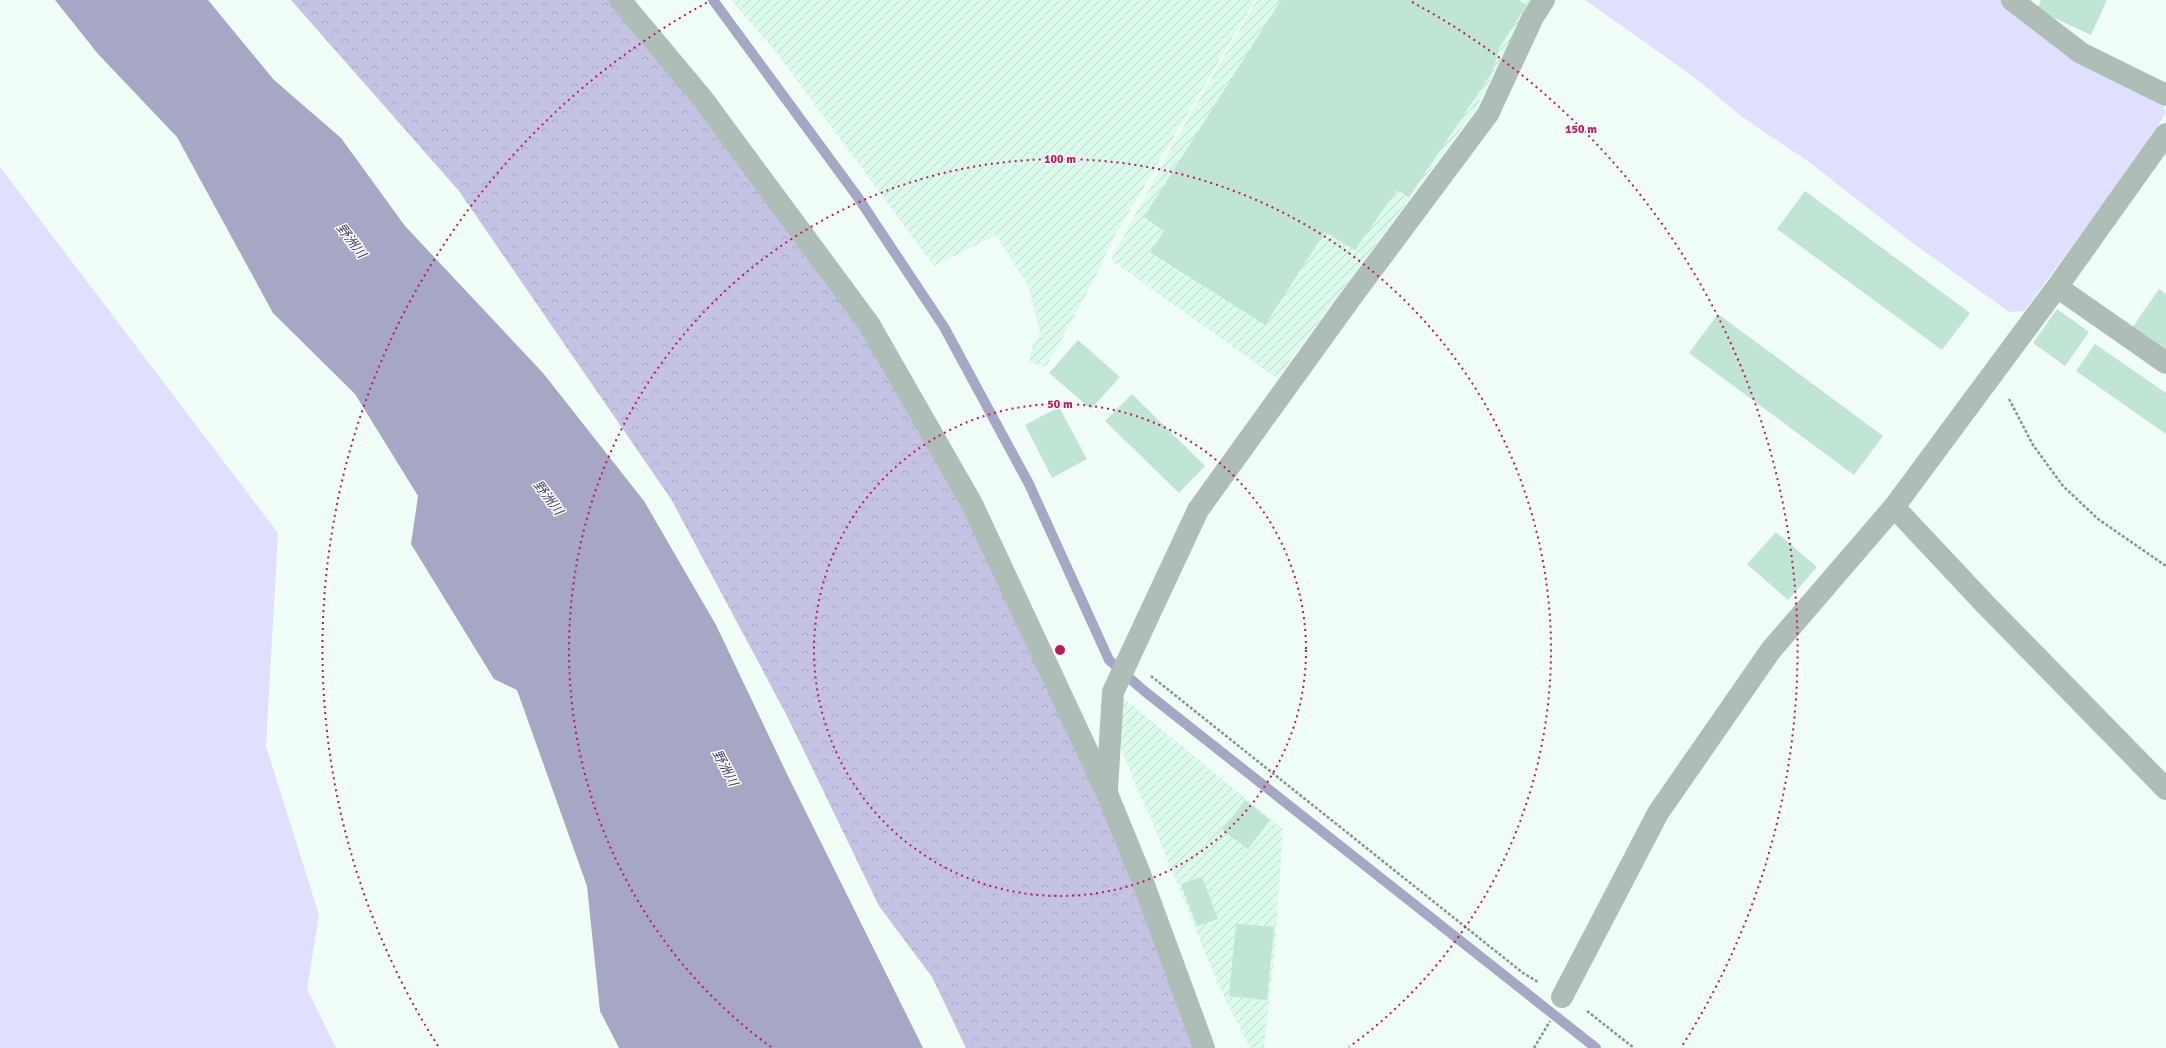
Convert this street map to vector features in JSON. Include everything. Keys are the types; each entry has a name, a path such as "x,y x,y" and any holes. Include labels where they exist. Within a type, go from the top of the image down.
{"lane":[{"path":"620,0 702,98 869,324 972,504 1106,791 1140,874 1204,1048"},
{"path":"1106,791 1113,692 1198,510 1350,299 1488,114 1533,18 1544,0"},
{"path":"2012,0 2081,53 2166,95"},
{"path":"1564,993 1658,813 1771,650 1894,507 2001,364 2166,134"},
{"path":"2057,287 2166,363"},
{"path":"1894,507 1990,610 2166,789"}],"path":[{"path":"2001,364 2010,403 2033,445 2063,486 2098,519 2166,566"},
{"path":"1128,658 1510,963 1564,993 1634,1048"},
{"path":"1534,1048 1548,1025"}],"shaded area":[{"path":"731,0 1255,0 1114,237 1093,282 1046,367 1030,363 1030,352 1040,333 1028,285 996,235 934,266 776,52"},
{"path":"1257,0 1532,0 1475,110 1277,378 1111,260 1165,159"},
{"path":"1585,0 2001,0 2030,26 2162,104 2166,112 2146,146 2024,311 2009,312 1914,244 1809,162 1741,116 1694,77"},
{"path":"0,167 278,533 266,746 319,915 307,989 336,1048 0,1048"},
{"path":"1122,697 1283,829 1275,950 1264,1048 1250,1048 1217,982 1151,819 1134,782 1114,728"}],"green space":[{"path":"291,0 617,0 813,249 983,512 1211,1048 966,1048 932,977 879,906 786,714 671,499 459,191"}],"water":[{"name":"野洲川","path":"55,0 208,0 274,80 341,138 405,226 543,373 644,501 716,625 787,774 923,1048 619,1048 600,1011 587,886 517,690 494,679 411,544 418,496 355,394 273,313 177,137 98,54"}],"building":[{"path":"1281,0 1518,0 1527,5 1499,48 1493,71 1409,197 1397,190 1355,250 1325,232 1265,325 1150,252 1164,231 1144,217"},
{"path":"2041,0 2107,0 2091,35 2037,10"},
{"path":"1805,191 1970,313 1942,350 1777,229"},
{"path":"2159,289 2166,294 2166,352 2132,328"},
{"path":"2057,309 2089,332 2065,366 2033,343"},
{"path":"1718,314 1883,436 1854,475 1689,353"},
{"path":"1078,340 1120,377 1091,409 1049,373"},
{"path":"2095,344 2166,393 2166,434 2076,371"},
{"path":"1132,394 1205,466 1179,493 1105,421"},
{"path":"1059,407 1087,459 1052,478 1025,425"},
{"path":"1776,532 1817,567 1788,600 1747,564"},
{"path":"1245,800 1270,820 1248,849 1222,830"},
{"path":"1202,877 1218,919 1197,926 1181,884"},
{"path":"1236,924 1274,927 1267,1000 1229,996"}],"waterway":[{"path":"713,0 857,196 944,327 1029,484 1109,660 1143,690 1596,1048"}]}
